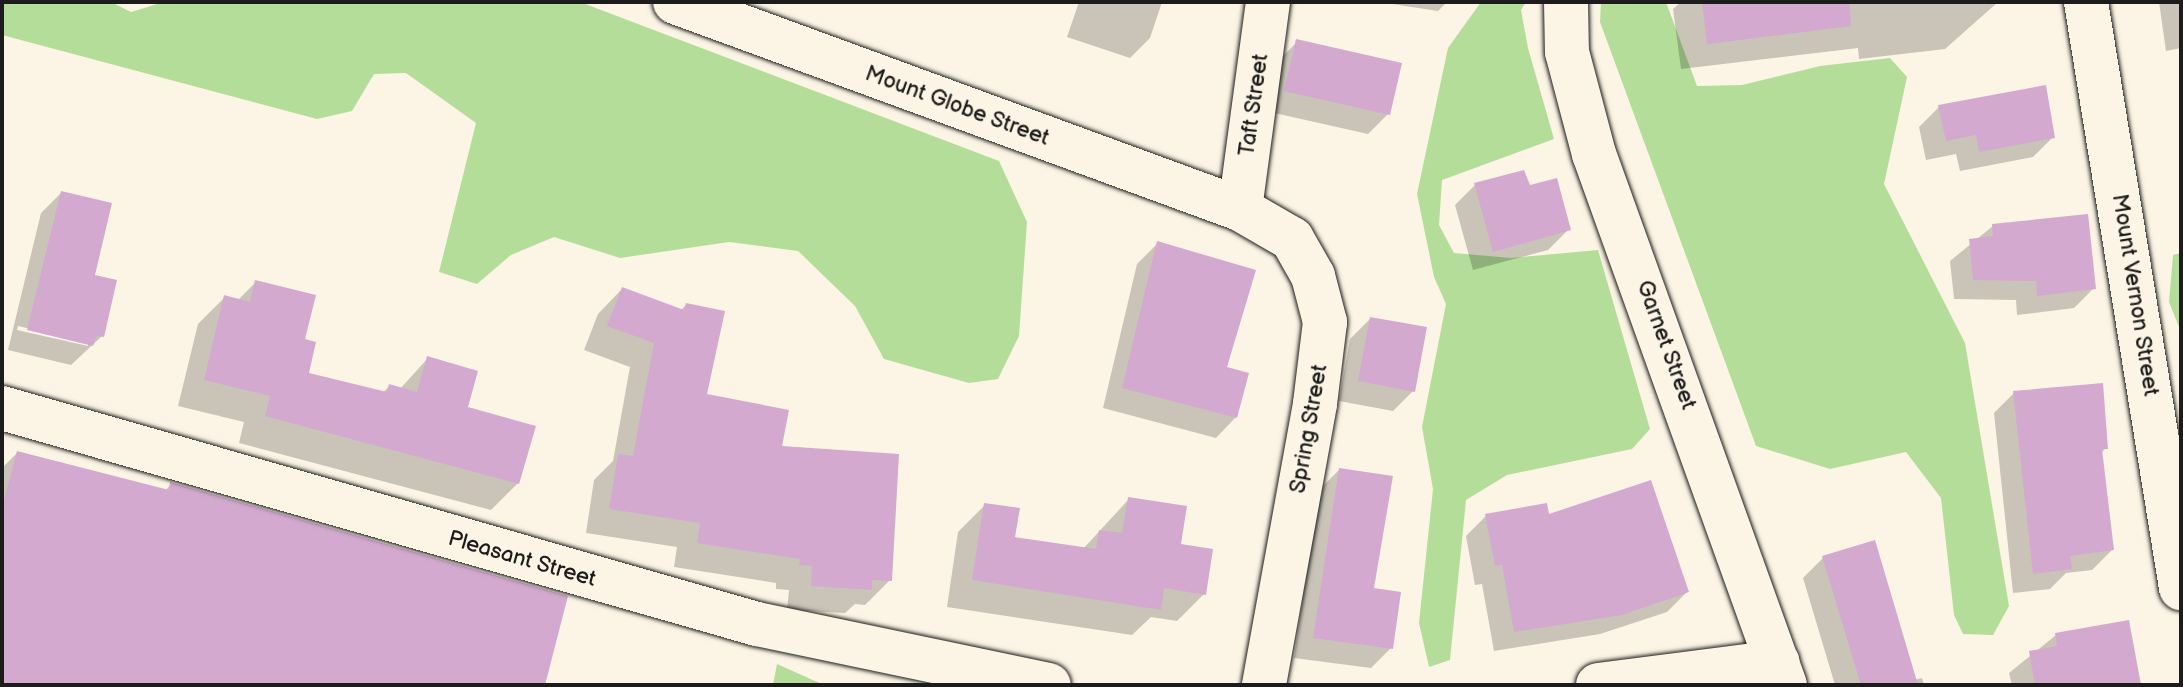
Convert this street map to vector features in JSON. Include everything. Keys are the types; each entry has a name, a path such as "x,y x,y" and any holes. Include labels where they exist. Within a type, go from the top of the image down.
{"street":[{"name":"Mount Globe Street","path":"675,2 1240,209"},
{"name":"Taft Street","path":"1240,209 1268,2"},
{"name":"Garnet Street","path":"1566,2 1567,52 1594,154 1782,673"},
{"name":"Mount Vernon Street","path":"2086,2 2181,588"},
{"name":"Spring Street","path":"1240,209 1272,224 1305,256 1323,303 1325,322 1315,404 1264,685"},
{"name":"Pleasant Street","path":"2,408 757,624 1049,685"},
{"path":"1598,685 1782,673"}],"green space":[{"path":"2,2 111,2 131,12 164,2 580,2 999,161 1027,222 1019,336 998,379 969,383 884,359 855,306 798,251 729,242 620,258 554,237 511,255 477,284 439,272 476,123 406,73 374,74 352,111 317,119 2,35"},
{"path":"1481,2 1526,2 1521,10 1528,48 1554,139 1442,180 1439,225 1454,253 1511,258 1598,250 1650,429 1632,449 1507,475 1466,500 1450,660 1429,667 1419,623 1433,489 1422,427 1446,304 1434,277 1417,194 1448,48"},
{"path":"1601,2 1666,2 1697,86 1742,85 1820,66 1890,58 1907,77 1884,184 1965,343 2009,606 1993,635 1963,634 1954,615 1941,498 1906,452 1830,469 1756,446 1600,22"},
{"path":"2181,253 2181,332 2169,302 2173,255"},
{"path":"777,664 824,685 773,685"}],"building":[{"path":"1702,2 1849,2 1851,26 1707,44"},
{"path":"1296,39 1402,63 1390,115 1284,91"},
{"path":"2046,85 2055,138 1979,152 1976,135 1946,141 1938,105"},
{"path":"1524,170 1530,185 1557,178 1571,230 1493,252 1474,183"},
{"path":"61,191 112,203 95,275 117,280 104,337 97,336 93,346 27,330"},
{"path":"2088,214 2096,289 2037,296 2036,281 1973,280 1969,239 1993,236 1992,224"},
{"path":"1157,241 1256,270 1227,367 1249,373 1237,418 1122,388"},
{"path":"255,280 316,295 305,339 316,342 309,373 387,392 389,384 417,392 427,356 478,371 468,407 536,426 519,484 265,416 270,396 204,380 224,295 250,302"},
{"path":"622,287 684,310 686,303 725,311 707,394 789,410 782,446 899,454 892,581 872,580 872,590 811,586 812,566 799,565 800,559 697,543 700,523 609,509 618,454 633,456 654,343 607,326"},
{"path":"1370,317 1427,327 1415,392 1358,381"},
{"path":"2103,383 2108,449 2102,449 2114,550 2070,556 2072,569 2033,574 2013,391"},
{"path":"17,451 169,490 170,482 568,596 545,685 2,685 2,508"},
{"path":"1339,468 1393,476 1374,588 1401,592 1393,649 1313,638"},
{"path":"1651,480 1689,592 1622,615 1514,632 1502,565 1495,566 1485,514 1547,503 1549,514"},
{"path":"1128,497 1187,506 1181,544 1213,549 1206,595 1164,588 1161,610 972,580 984,503 1020,508 1015,537 1096,549 1099,530 1122,533"},
{"path":"1875,540 1918,685 1861,685 1822,556"},
{"path":"2129,620 2141,685 2035,685 2029,651 2057,646 2055,633"}]}
